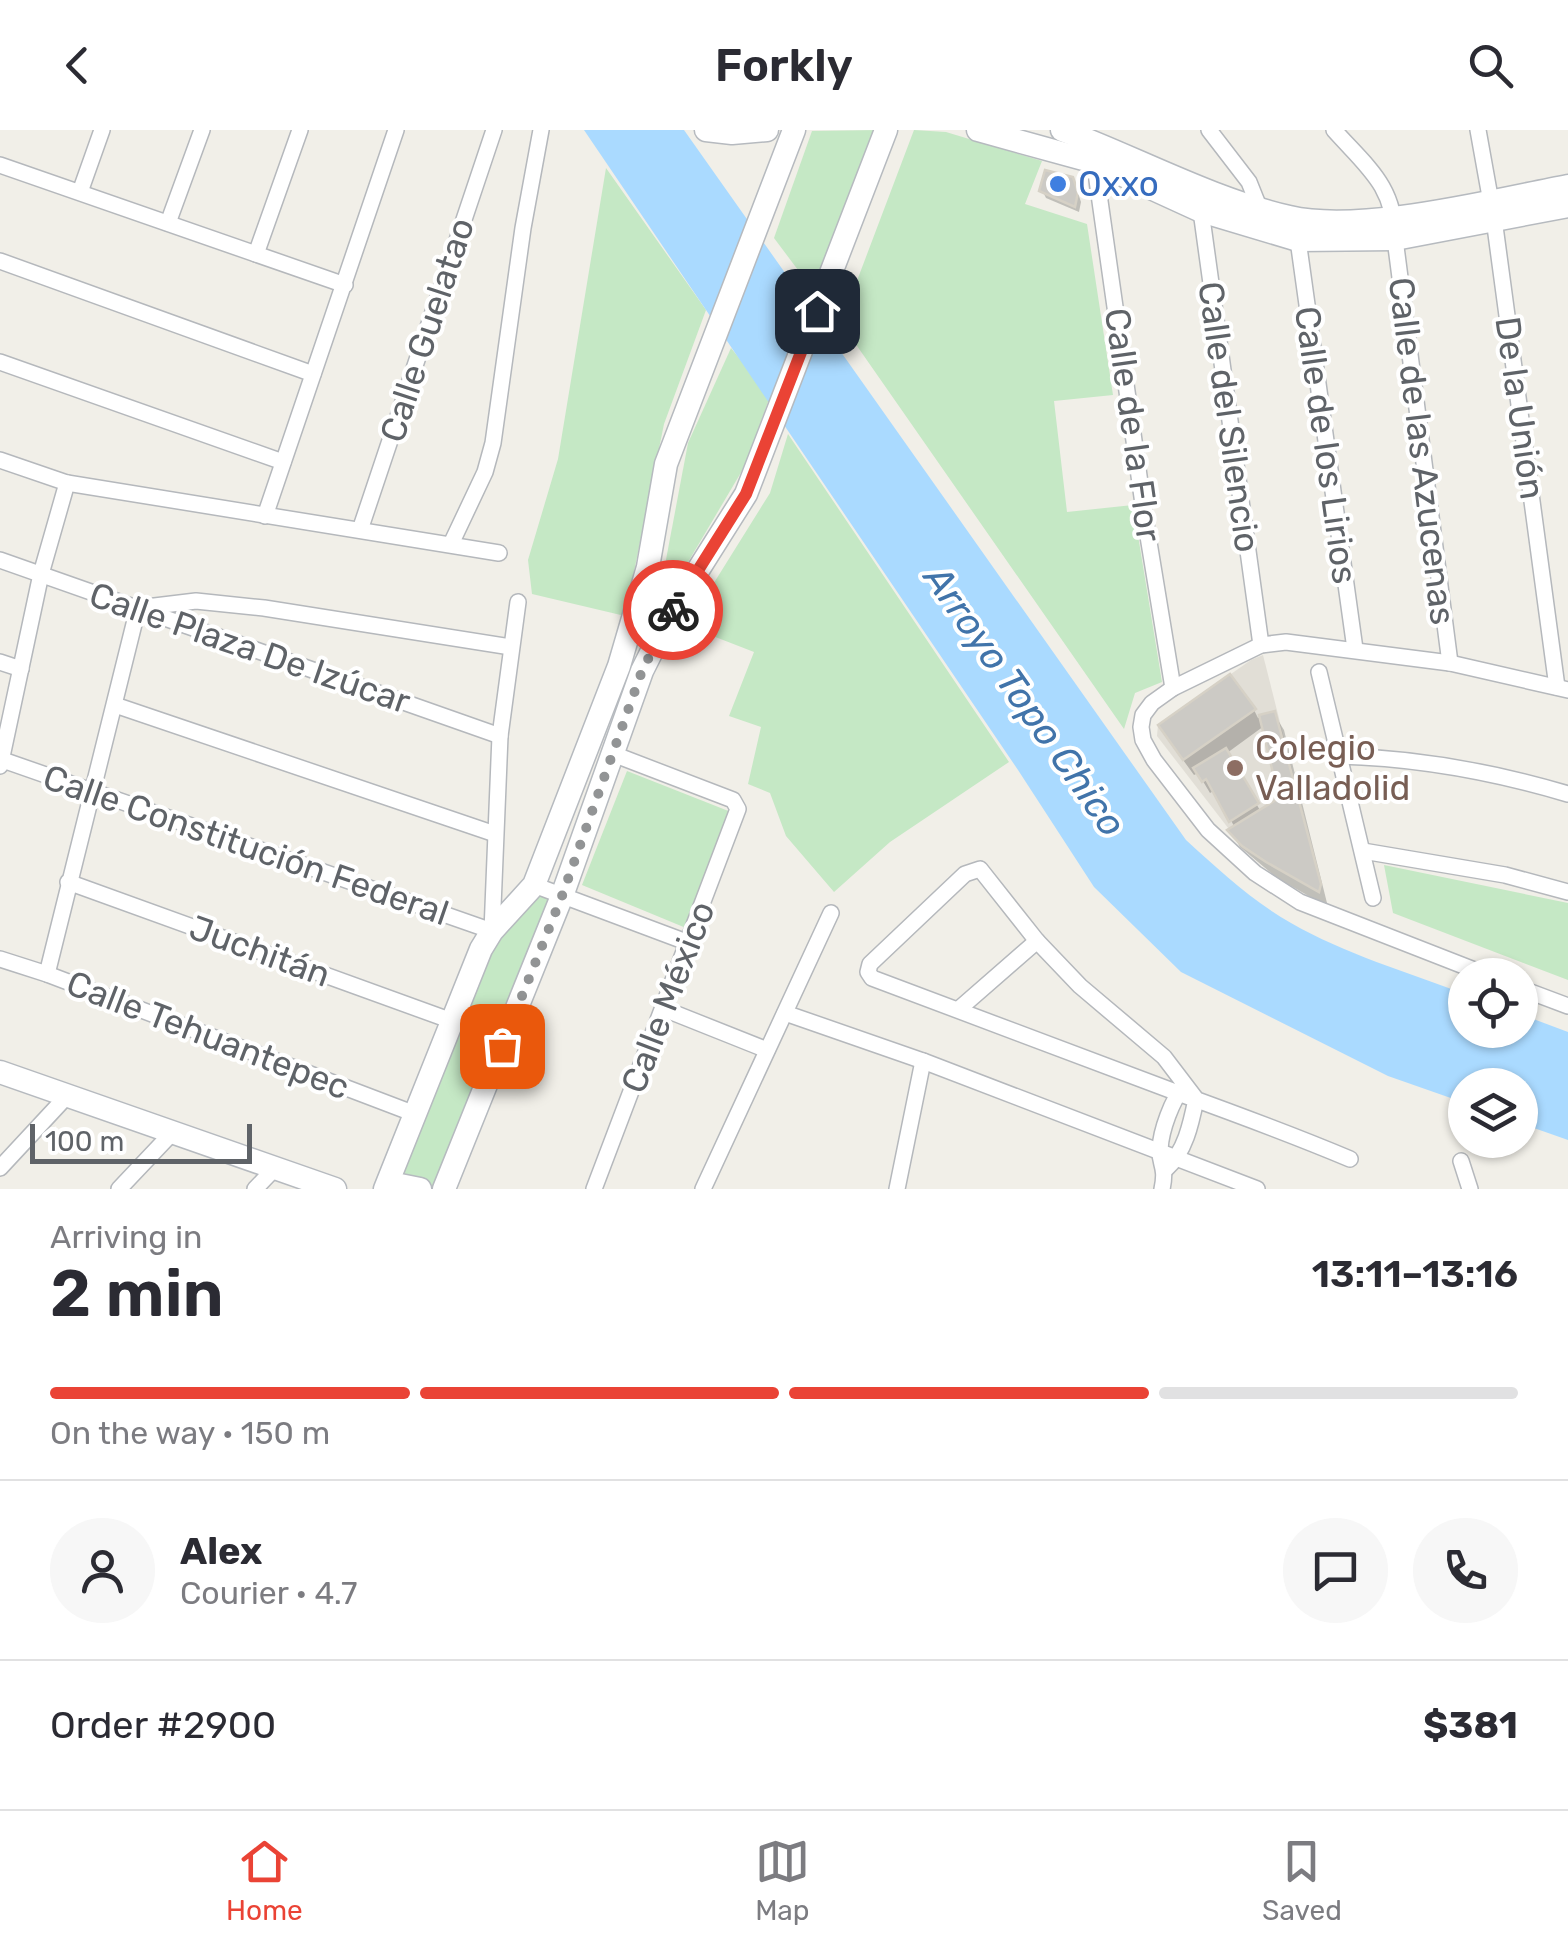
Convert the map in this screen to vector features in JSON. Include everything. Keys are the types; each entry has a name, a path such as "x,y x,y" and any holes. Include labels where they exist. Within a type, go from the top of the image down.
{"street":[{"path":"80,192 102,130"},
{"path":"168,223 202,130"},
{"path":"256,254 300,130"},
{"path":"265,516 396,130"},
{"name":"Calle Guelatao","path":"360,530 494,130"},
{"path":"451,544 485,472 493,443 540,130"},
{"path":"709,131 767,130"},
{"path":"387,1189 470,973 492,931 534,885 631,633 648,567 666,464 794,130"},
{"path":"444,1189 562,896 652,648 737,512 886,130"},
{"path":"978,130 1088,144"},
{"path":"1062,130 1203,200 1298,240 1493,210 1568,186"},
{"path":"1209,130 1249,182 1259,207"},
{"path":"1334,130 1384,188 1395,228"},
{"name":"De la Unión","path":"1474,131 1493,210 1562,689"},
{"name":"Calle de la Flor","path":"1088,144 1173,688"},
{"path":"0,164 346,285"},
{"path":"1203,200 1259,207 1291,218 1395,228"},
{"name":"Calle del Silencio","path":"1203,200 1261,645"},
{"path":"1493,210 1568,206"},
{"name":"Calle de las Azucenas","path":"1395,228 1450,664"},
{"name":"Calle de los Lirios","path":"1298,240 1354,649"},
{"path":"0,261 313,374"},
{"path":"0,362 283,462"},
{"path":"0,460 68,484 499,553"},
{"path":"1,763 42,574 68,484"},
{"name":"Calle Plaza De Izúcar","path":"0,560 500,736"},
{"path":"47,974 138,608 196,601 247,606 510,646"},
{"path":"492,931 500,736 518,602"},
{"path":"1448,960 1300,902 1255,874 1208,830 1142,740 1143,715 1173,688 1261,645 1298,642 1450,664 1562,689"},
{"path":"0,662 20,669"},
{"path":"1319,672 1373,898"},
{"path":"114,705 495,834"},
{"name":"Calle México","path":"594,1189 738,805 734,800 613,754"},
{"path":"1338,756 1384,757 1467,770 1568,794"},
{"name":"Calle Constitución Federal","path":"1,763 492,931"},
{"path":"1363,851 1505,874 1568,892"},
{"path":"1183,1088 872,978 868,967 965,874 976,868 988,875 1037,940 1080,986 1164,1057 1183,1088 1196,1099 1264,1122 1350,1159"},
{"name":"Juchitán","path":"68,882 452,1021"},
{"path":"534,885 688,944"},
{"path":"703,1189 831,913"},
{"path":"959,1009 1037,940"},
{"name":"Calle Tehuantepec","path":"0,959 416,1114"},
{"path":"1538,995 1568,1006"},
{"path":"664,1009 766,1050"},
{"path":"785,1012 1159,1152 1172,1164 1257,1189"},
{"path":"897,1189 923,1061"},
{"path":"0,1072 335,1189"},
{"path":"1159,1152 1183,1088"},
{"path":"0,1168 66,1097"},
{"path":"1162,1189 1196,1099"},
{"path":"119,1189 171,1134"},
{"path":"1461,1161 1470,1189"},
{"path":"256,1189 275,1168"},
{"path":"387,1189 400,1185 420,1189"}],"shaded area":[{"name":"Colegio Valladolid","path":"1263,655 1321,884 1319,892 1242,846 1157,736 1158,725"}],"green space":[{"path":"879,130 813,290 774,238 812,131"},
{"path":"914,130 946,132 1042,161 1025,204 1087,224 1113,395 1054,401 1067,512 1133,505 1162,682 1135,693 1124,729 841,323"},
{"path":"606,168 706,310 664,424 625,616 532,594 528,560 558,459"},
{"path":"731,348 770,396 746,464 655,618 688,443"},
{"path":"788,434 1009,762 890,842 834,892 786,836 770,793 748,784 761,727 729,716 754,652 687,626 770,493"},
{"path":"627,771 731,812 686,928 582,885"},
{"path":"1384,865 1568,903 1568,980 1538,969 1538,958 1511,958 1393,913"},
{"path":"541,894 550,898 436,1188 401,1177 503,926"}],"water":[{"name":"Arroyo Topo Chico","path":"584,130 684,130 1186,840 1223,874 1312,934 1448,988 1448,1048 1538,1048 1538,1021 1568,1032 1568,1140 1538,1129 1538,1068 1448,1068 1448,1097 1388,1076 1181,972 1094,887"}],"building":[{"name":"Oxxo","path":"1045,170 1073,177 1078,192 1075,207 1039,191"},
{"path":"1230,674 1256,709 1183,760 1158,725"},
{"path":"1275,711 1321,884 1319,892 1242,846 1227,830 1279,798 1259,715"},
{"path":"1226,748 1259,803 1229,822 1206,779 1202,782 1193,768"}],"way so far":[{"path":"502,1046 562,896 642,671 673,610"}],"place":[{"name":"Oxxo","path":"1058,184"},
{"name":"Colegio Valladolid","path":"1235,768"}],"route":[{"path":"673,610 746,494 817,311"}]}
